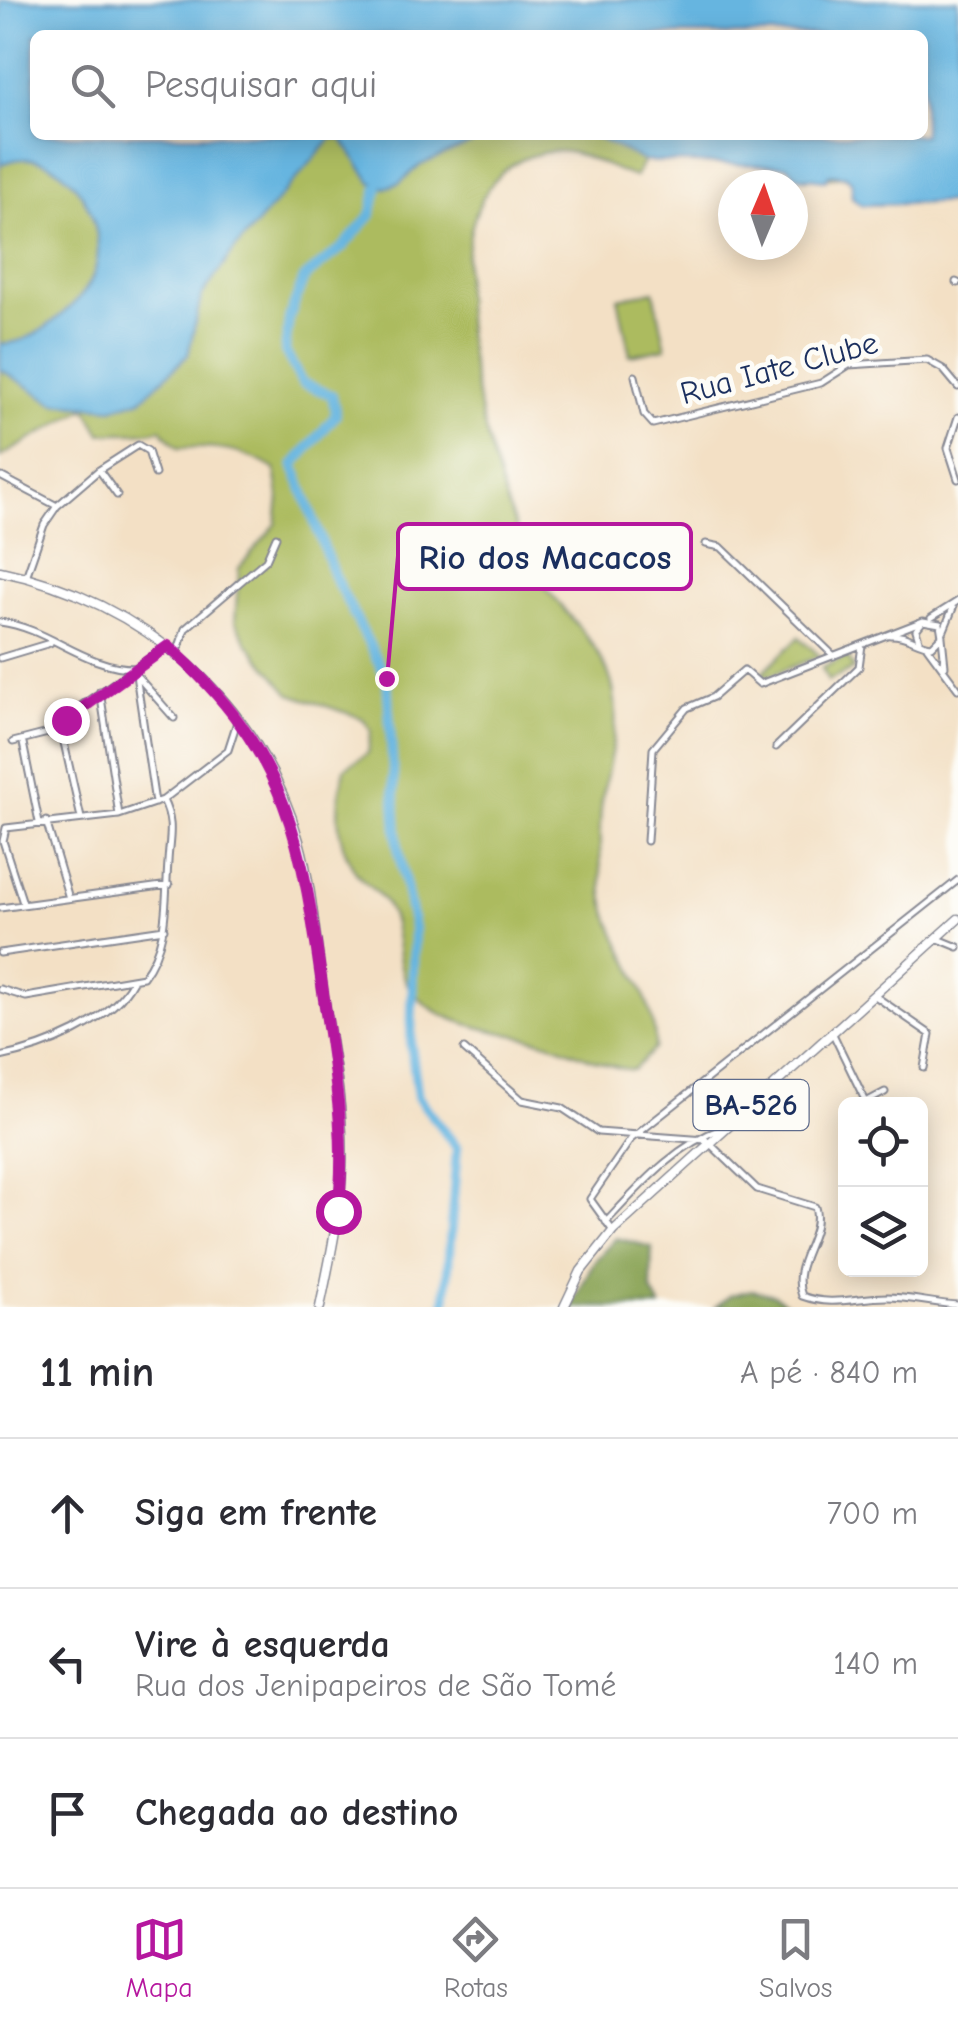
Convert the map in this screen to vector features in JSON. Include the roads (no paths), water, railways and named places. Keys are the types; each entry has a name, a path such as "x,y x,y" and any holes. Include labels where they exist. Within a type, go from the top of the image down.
{"main road":[{"path":"0,571 76,592 123,615 168,646 237,719 271,770 299,841 338,1095 342,1171 320,1307"},
{"name":"BA-526","path":"564,1307 581,1271 613,1231 958,918"}],"street":[{"name":"Rua Iate Clube","path":"635,376 644,414 653,424 821,383 850,366 927,360 943,368 958,387"},
{"path":"958,417 948,448 958,479"},
{"path":"26,576 40,536 58,506 99,470 138,445 148,450 156,474"},
{"path":"99,470 116,495"},
{"path":"2,477 58,506"},
{"path":"177,654 185,629 266,560 276,537"},
{"path":"706,544 720,547 834,656"},
{"path":"647,841 653,749 686,708 713,697 744,670 760,684 887,636 956,603"},
{"path":"887,636 937,644 956,603"},
{"path":"924,620 940,624 946,668"},
{"path":"924,620 916,630 921,642 946,668 958,689"},
{"path":"0,622 21,626 103,665 135,670 174,718"},
{"path":"0,658 53,642"},
{"path":"776,747 859,667 862,644"},
{"path":"12,742 23,742 60,726 100,691 168,646"},
{"path":"135,670 156,803"},
{"path":"100,691 119,815"},
{"path":"24,903 4,832 9,826 119,815 164,800 228,750 237,719"},
{"path":"60,726 82,818"},
{"path":"23,742 43,822 68,896"},
{"path":"0,1057 37,1048 99,1019 133,982 148,972 164,929 169,885 172,824 164,800"},
{"path":"613,1231 590,1199 638,1134 958,880"},
{"path":"0,908 169,885"},
{"path":"0,953 164,929"},
{"path":"936,938 958,947"},
{"path":"0,989 26,998 133,982"},
{"path":"874,995 930,1034 924,1068"},
{"path":"832,1032 866,1102 886,1092"},
{"path":"464,1050 522,1100 562,1108 602,1134 710,1142 757,1189 817,1210 798,1274 805,1298 833,1306 887,1297 958,1305"},
{"path":"606,1222 645,1180 695,1139 729,1126"}],"water":[{"path":"0,0 958,0 958,202 862,205 852,197 852,182 846,176 808,178 808,170 791,170 787,166 644,161 602,140 928,140 928,30 30,30 30,140 330,140 234,250 201,297 188,355 142,399 113,408 54,403 0,369 0,344 26,339 61,315 88,285 98,252 89,207 77,188 62,172 43,162 22,159 0,165"},
{"path":"342,140 479,140 420,165 400,183 385,188 371,182"}],"waterway":[{"path":"378,187 371,215 343,247 304,278 289,318 285,351 302,383 332,395 336,415 294,465 334,576 387,679 398,847 414,928 411,1046 418,1097 457,1148 445,1307"}],"place":[{"name":"Rio dos Macacos","path":"387,679"}]}
